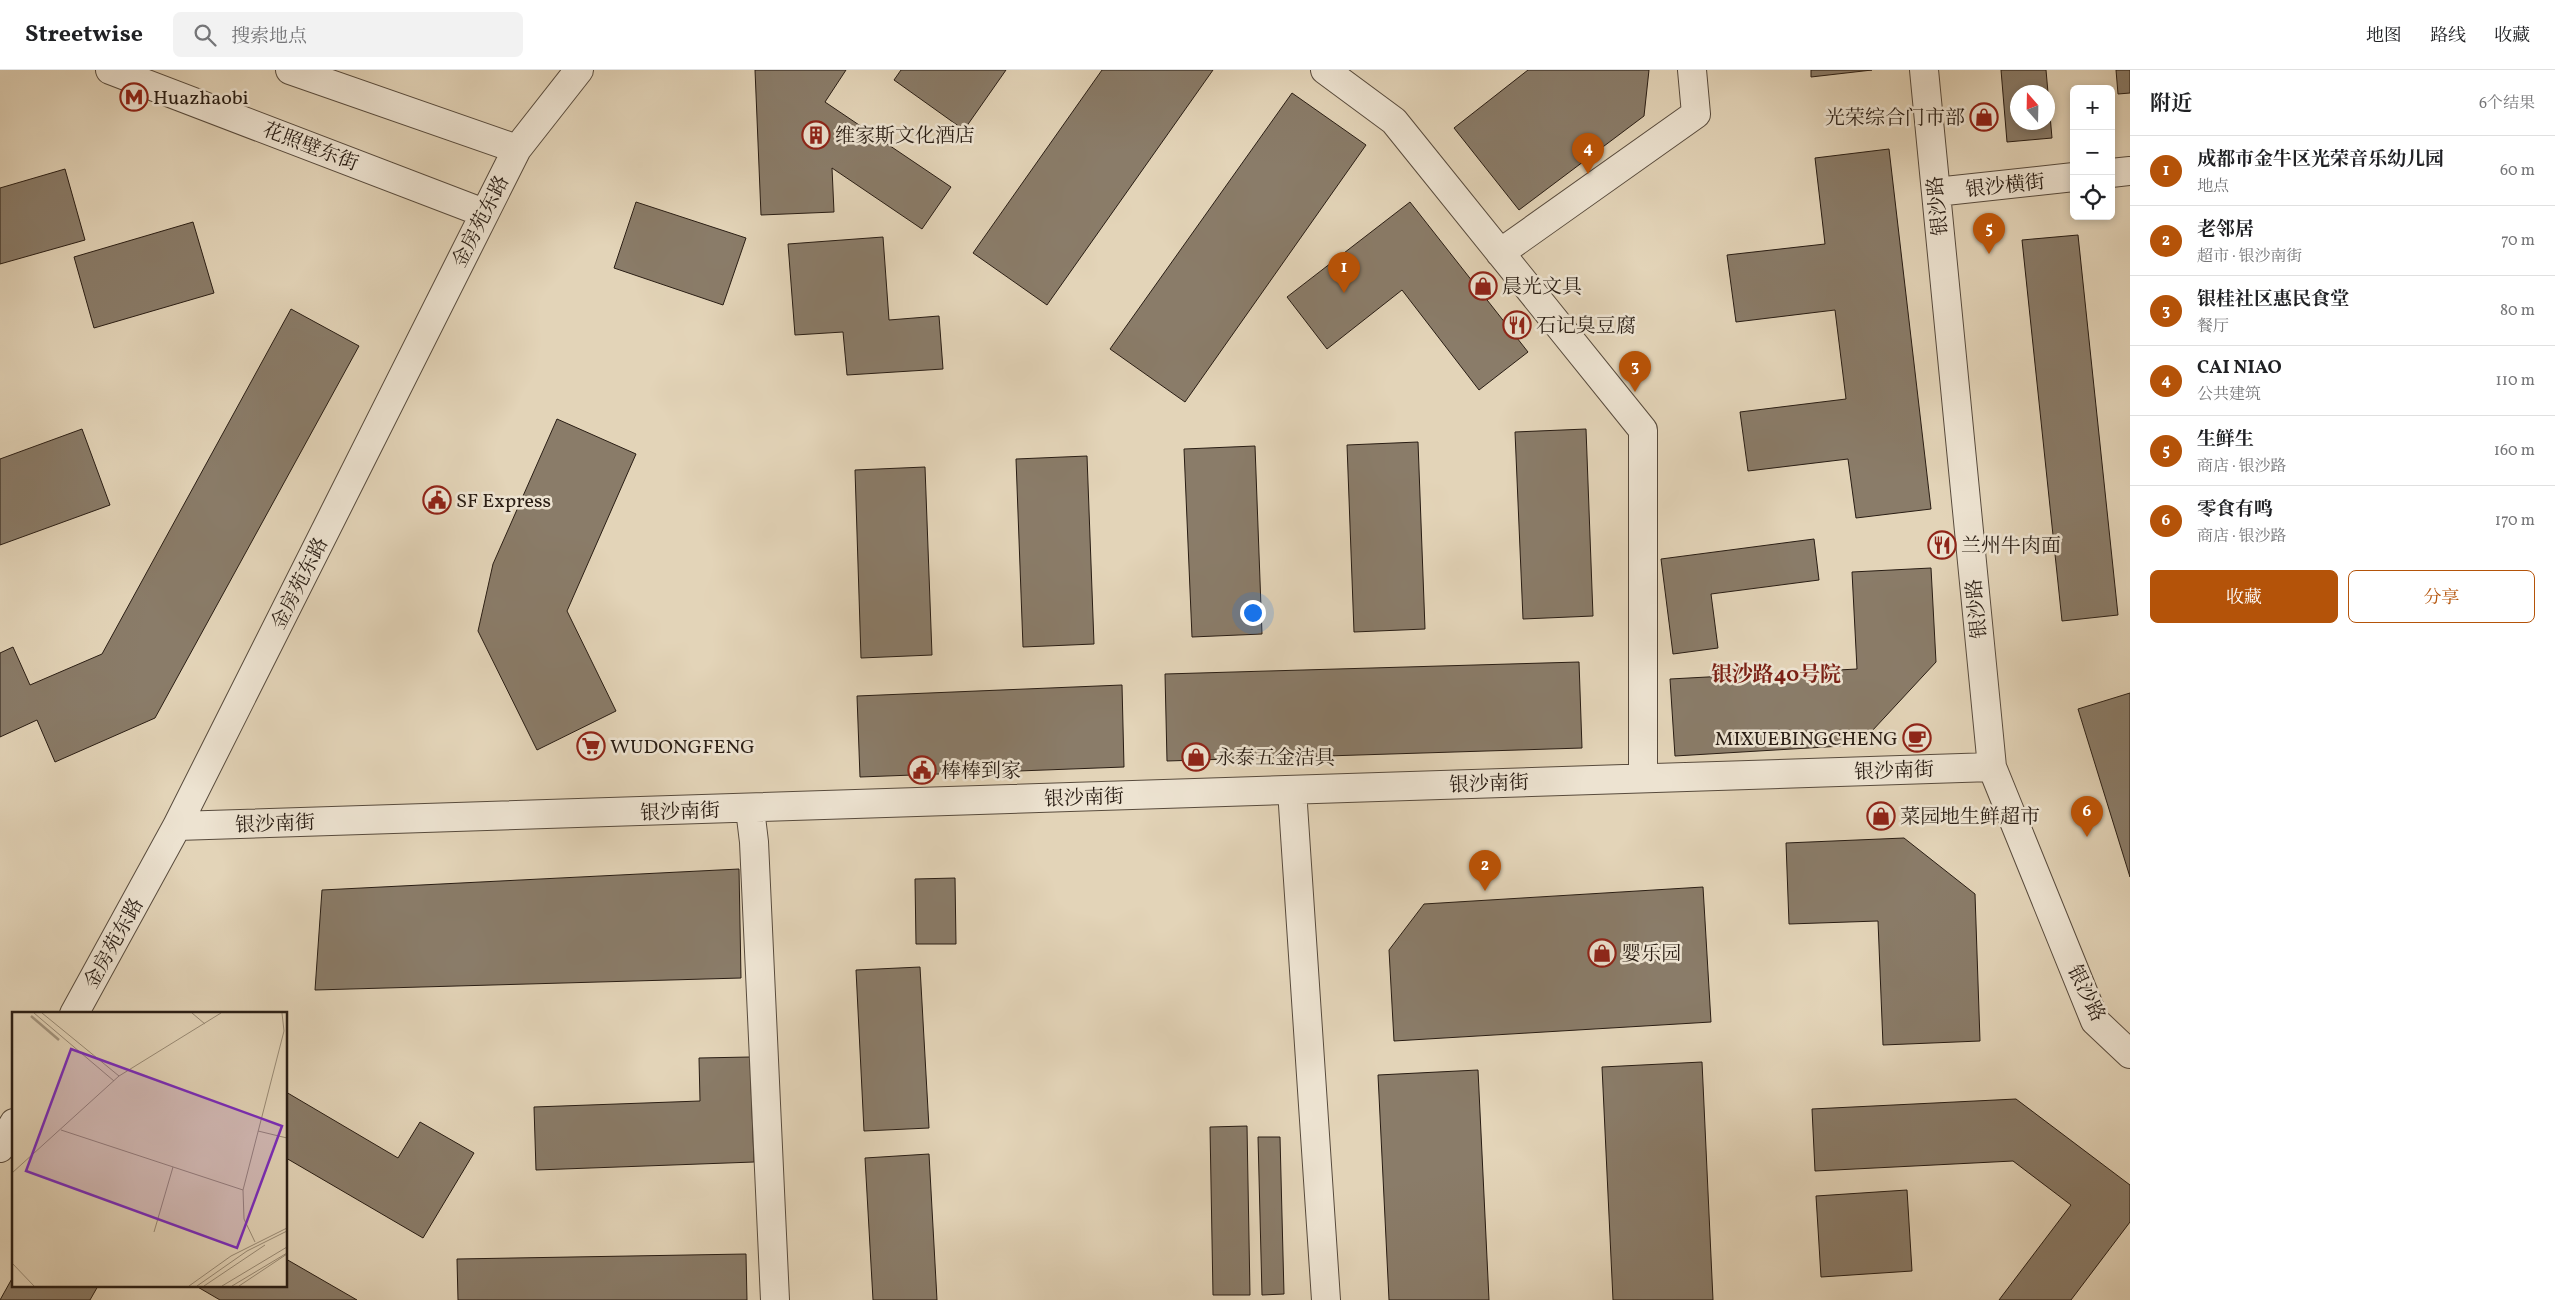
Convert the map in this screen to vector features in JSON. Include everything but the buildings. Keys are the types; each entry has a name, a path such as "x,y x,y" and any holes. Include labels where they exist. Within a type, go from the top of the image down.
{"street":[{"name":"花照壁东街","path":"110,70 484,213"},
{"path":"290,70 517,149"},
{"name":"金房苑东路","path":"75,1012 177,826 517,149 578,70"},
{"path":"1325,70 1394,121 1643,430 1643,778"},
{"path":"1500,252 1696,114 1692,70"},
{"name":"银沙路","path":"1924,70 1992,767 2095,1021 2130,1054"},
{"path":"2115,173 2130,171"},
{"name":"银沙横街","path":"1936,192 2070,177"},
{"name":"银沙南街","path":"177,826 750,809 1992,767"},
{"path":"1292,790 1326,1300"},
{"path":"750,809 754,842 775,1300"},
{"path":"0,1148 12,1127"}],"place":[{"name":"Huazhaobi","path":"134,97"},
{"name":"光荣综合门市部","path":"1984,117"},
{"name":"维家斯文化酒店","path":"816,135"},
{"name":"CAI NIAO","path":"1588,174"},
{"name":"生鲜生","path":"1989,254"},
{"name":"晨光文具","path":"1483,286"},
{"name":"成都市金牛区光荣音乐幼儿园","path":"1344,293"},
{"name":"石记臭豆腐","path":"1517,325"},
{"name":"银桂社区惠民食堂","path":"1635,392"},
{"name":"SF Express","path":"437,500"},
{"name":"兰州牛肉面","path":"1942,545"},
{"name":"MIXUEBINGCHENG","path":"1917,738"},
{"name":"WUDONGFENG","path":"591,746"},
{"name":"永泰五金洁具","path":"1196,757"},
{"name":"棒棒到家","path":"922,770"},
{"name":"菜园地生鲜超市","path":"1881,816"},
{"name":"零食有鸣","path":"2087,837"},
{"name":"老邻居","path":"1485,891"},
{"name":"婴乐园","path":"1602,953"}],"district":[{"name":"银沙路40号院","path":"1776,674"}]}
